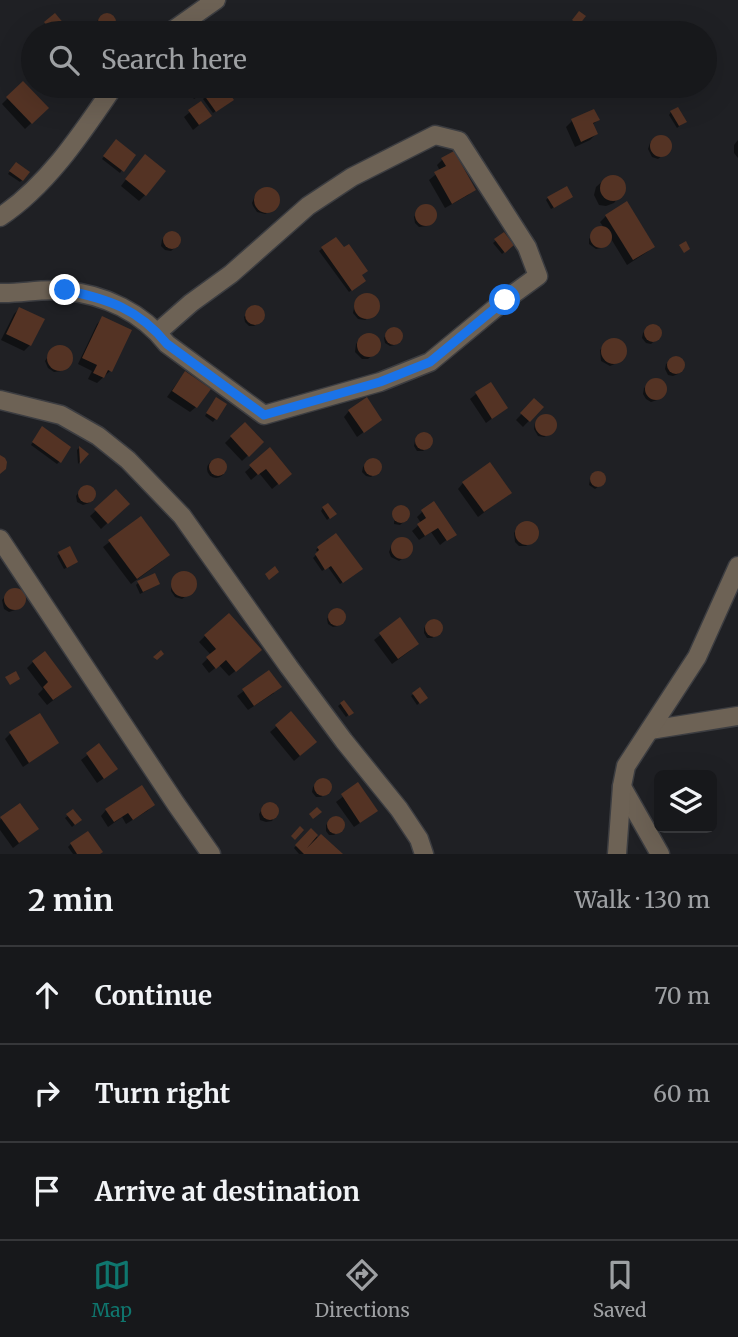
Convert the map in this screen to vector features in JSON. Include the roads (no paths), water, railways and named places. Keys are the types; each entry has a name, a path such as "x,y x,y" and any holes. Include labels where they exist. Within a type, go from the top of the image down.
{"street":[{"path":"186,21 216,0"},
{"path":"0,217 19,204 51,171 106,98"},
{"path":"0,293 65,290 126,308 158,332 167,344 264,415 380,382 430,362 538,276 527,247 459,141 435,135 352,177 308,206 231,274 191,303 158,332"},
{"path":"0,400 61,415 98,436 128,460 182,516 289,667 399,809 419,839 424,854"},
{"path":"0,539 211,854"},
{"path":"617,854 626,766 697,657 738,566"},
{"path":"650,730 738,716"},
{"path":"622,786 660,854"}]}
